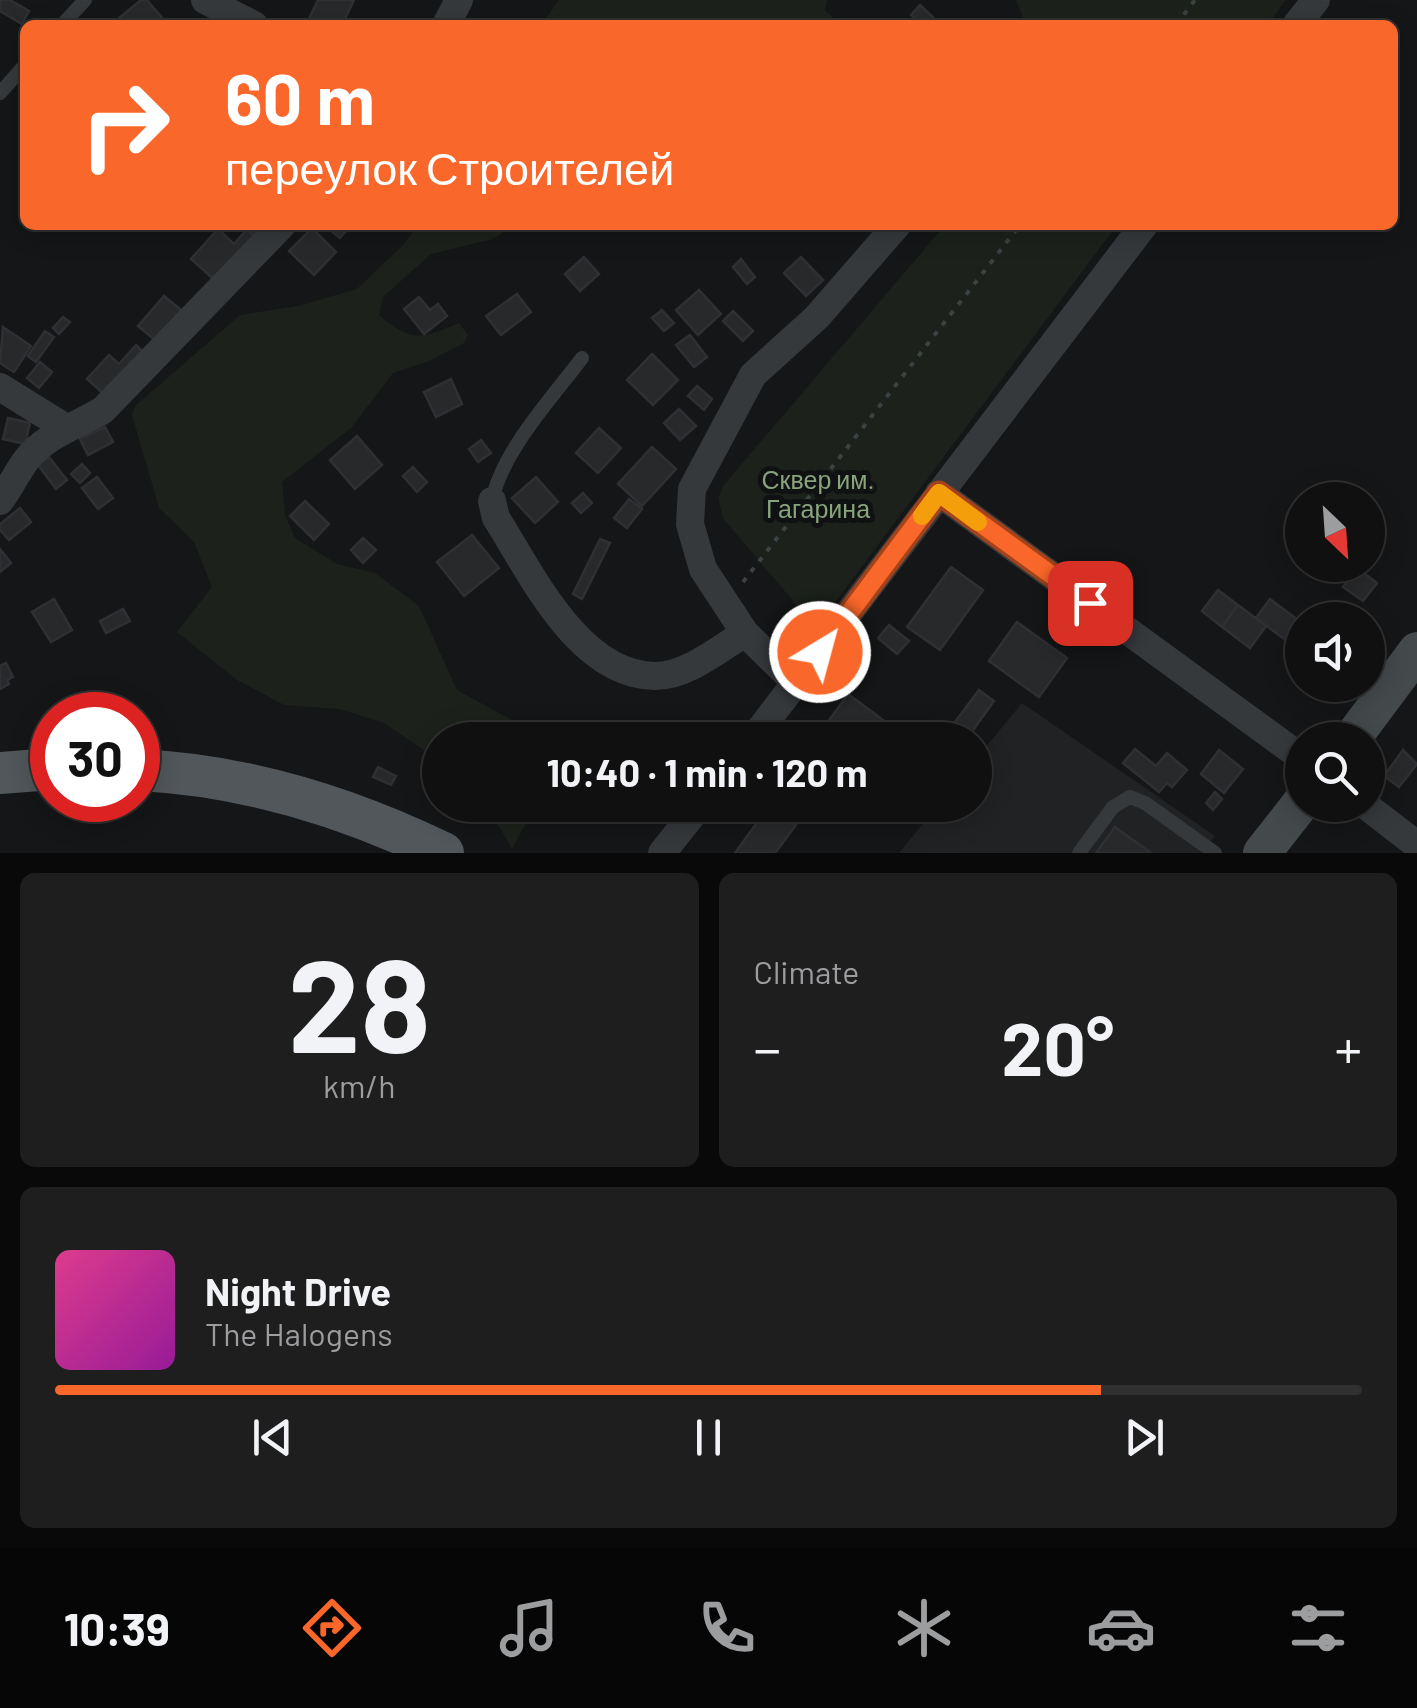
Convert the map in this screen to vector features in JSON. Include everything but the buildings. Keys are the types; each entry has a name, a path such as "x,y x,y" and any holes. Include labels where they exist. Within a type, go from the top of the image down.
{"main road":[{"path":"1364,722 1417,651"},
{"path":"0,773 30,771"},
{"path":"160,772 235,781 314,799 384,825 443,853"},
{"path":"0,802 30,800"},
{"path":"160,802 230,810 306,826 377,853"},
{"path":"1262,853 1286,822"}],"street":[{"path":"205,0 244,20"},
{"path":"1300,20 1316,0"},
{"path":"0,501 27,460 66,428 103,410 277,230"},
{"path":"796,684 745,632 703,569 690,524 692,489 753,374 817,317 893,230"},
{"path":"766,722 1140,230"},
{"path":"0,387 66,428"},
{"path":"939,493 1285,746"},
{"path":"492,501 496,518 562,621 601,658 631,671 656,676 696,664 745,632"},
{"path":"1385,820 1417,845"},
{"path":"662,853 687,822"}],"lane":[{"path":"67,20 85,0"},
{"path":"0,92 20,70"},
{"path":"492,501 496,484 530,427 582,358"},
{"path":"1080,853 1113,807 1130,798 1145,803 1215,853"}],"path":[{"path":"1180,20 1195,0"},
{"path":"725,606 1016,230"}],"shaded area":[{"path":"1022,703 1215,836 1201,853 899,853 924,822 992,822 992,739"}],"green space":[{"path":"559,0 827,0 825,10 836,20 545,20"},
{"path":"1016,0 1286,0 1271,20 1024,20"},
{"path":"414,230 506,230 493,239 431,254 383,297 379,315 400,330 426,335 459,323 468,335 464,343 393,373 351,428 282,482 285,515 295,538 337,564 375,573 419,606 457,690 515,722 422,722 422,749 384,723 340,709 284,705 237,680 177,632 212,587 194,542 159,508 132,415 135,406 240,315 298,306 357,289"},
{"name":"Сквер им. Гагарина","path":"941,230 1113,230 816,628 723,518 718,498 723,486"},
{"path":"496,822 527,822 512,849"}],"slow traffic":[{"path":"922,516 939,493 978,522"}],"route":[{"path":"820,652 939,493 1090,603"}]}
